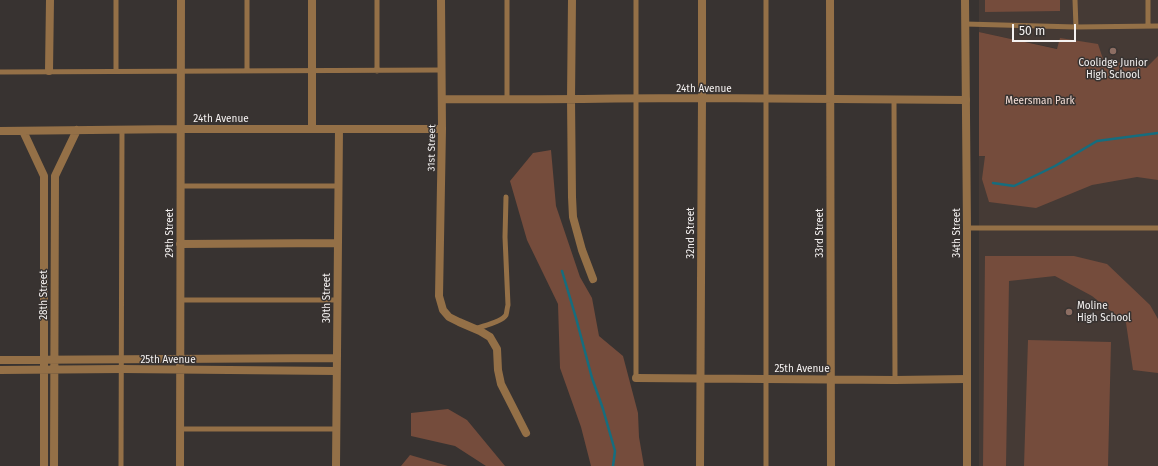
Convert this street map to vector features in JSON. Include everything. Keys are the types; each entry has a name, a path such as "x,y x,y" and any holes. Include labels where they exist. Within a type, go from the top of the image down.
{"street":[{"path":"49,71 50,0"},
{"name":"29th Street","path":"180,466 181,0"},
{"path":"312,0 312,129"},
{"name":"31st Street","path":"442,0 442,129 439,296 443,310 449,317 475,329"},
{"path":"572,0 571,99 573,217 582,250 593,279"},
{"name":"32nd Street","path":"700,466 702,0"},
{"name":"33rd Street","path":"830,0 831,466"},
{"name":"34th Street","path":"965,0 967,466"},
{"name":"24th Avenue","path":"442,99 507,100 702,98 966,100"},
{"name":"24th Avenue","path":"0,131 122,129 442,129"},
{"name":"30th Street","path":"336,466 339,129"},
{"name":"28th Street","path":"54,466 55,176 77,130"},
{"name":"28th Street","path":"23,131 44,176 44,466"},
{"path":"180,244 337,243"},
{"path":"475,329 490,337 497,349 498,370 501,384 526,433"},
{"name":"25th Avenue","path":"0,360 336,358"},
{"name":"25th Avenue","path":"0,370 122,369 336,371"},
{"name":"25th Avenue","path":"636,378 895,380 967,379"}],"lane":[{"path":"116,0 116,70"},
{"path":"247,0 247,70"},
{"path":"377,0 377,70"},
{"path":"506,0 507,100"},
{"path":"636,0 636,378"},
{"path":"766,0 766,466"},
{"path":"1075,0 1076,27"},
{"path":"1148,0 1148,26"},
{"path":"965,24 1076,27 1158,26"},
{"path":"0,72 116,70 442,70"},
{"path":"894,100 895,380"},
{"path":"121,466 122,129"},
{"path":"44,176 55,176"},
{"path":"180,186 338,186"},
{"path":"475,329 496,322 506,315 508,305 506,197"},
{"path":"967,228 1158,228"},
{"path":"180,300 337,300"},
{"path":"180,429 336,429"}],"shaded area":[{"name":"Coolidge Junior High School","path":"979,0 1158,0 1158,70 979,32"},
{"name":"Moline High School","path":"979,156 1158,158 1158,466 979,466"}],"green space":[{"path":"985,0 1060,0 1060,11 985,12"},
{"name":"Meersman Park","path":"979,32 1057,49 1060,38 1098,44 1103,59 1146,68 1158,56 1158,180 1137,177 1092,185 1036,208 989,202 982,179 985,156 979,156"},
{"path":"551,150 556,206 580,277 592,298 599,336 623,356 638,413 639,437 644,466 591,466 581,427 560,368 558,304 527,240 510,181 533,153"},
{"path":"985,256 1074,256 1107,264 1150,305 1158,319 1158,373 1133,370 1126,323 1092,296 1055,276 1009,281 1006,466 983,466"},
{"path":"1028,340 1111,342 1108,466 1024,466"},
{"path":"448,409 467,420 505,466 486,466 455,446 411,436 411,413"},
{"path":"410,455 448,466 401,466"}],"waterway":[{"path":"993,183 1014,186 1055,166 1097,141 1158,133"},
{"path":"562,271 592,378 615,451 613,466"}],"place":[{"name":"Coolidge Junior High School","path":"1113,51"},
{"name":"Moline High School","path":"1069,312"}]}
